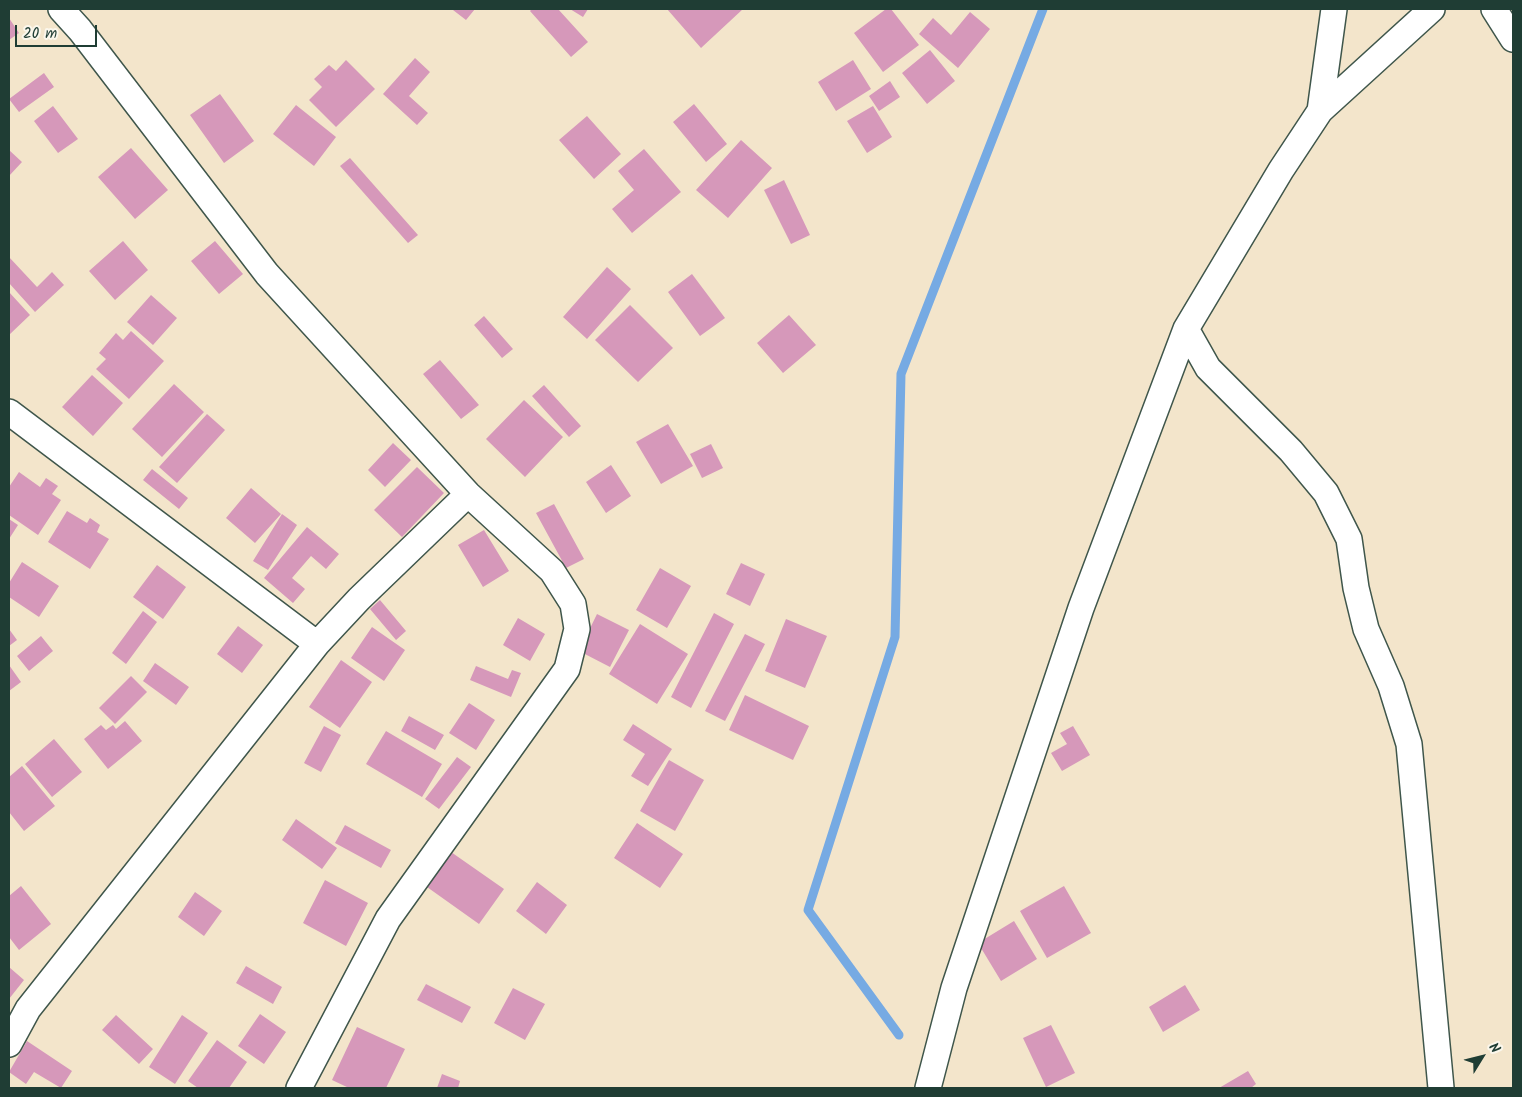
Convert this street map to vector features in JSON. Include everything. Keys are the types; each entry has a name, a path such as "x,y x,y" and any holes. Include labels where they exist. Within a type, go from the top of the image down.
{"street":[{"path":"61,9 80,30 267,274 468,494 552,571 573,604 577,630 567,669 388,919 299,1088"},
{"path":"1320,112 1334,9"},
{"path":"928,1088 954,988 1080,608 1186,329 1281,170 1320,112 1432,9"},
{"path":"1494,9 1513,39"},
{"path":"1186,329 1208,368 1291,451 1326,493 1348,539 1356,588 1366,629 1391,686 1409,744 1441,1088"},
{"path":"9,412 317,644"},
{"path":"9,1044 28,1009 317,644 358,599 468,494"}],"building":[{"path":"454,9 475,9 466,20"},
{"path":"532,9 558,9 588,42 571,57 530,11"},
{"path":"570,9 588,9 583,17"},
{"path":"667,9 743,9 701,48"},
{"path":"886,9 891,9 919,45 883,72 854,33"},
{"path":"970,12 990,29 958,68 919,34 933,18 951,35"},
{"path":"9,18 19,33 9,40"},
{"path":"930,50 955,81 927,104 902,73"},
{"path":"415,58 430,72 409,96 428,113 417,125 383,94"},
{"path":"346,60 375,89 336,127 309,100 322,87 314,79 329,65 336,71"},
{"path":"853,60 871,89 836,111 818,82"},
{"path":"44,73 54,87 19,112 9,99"},
{"path":"890,81 900,97 879,111 869,96"},
{"path":"220,94 254,141 224,163 190,115"},
{"path":"694,104 727,144 706,162 673,122"},
{"path":"296,105 336,137 314,166 273,134"},
{"path":"53,106 78,139 58,153 34,121"},
{"path":"873,106 892,137 867,153 847,121"},
{"path":"587,116 621,154 594,179 559,140"},
{"path":"741,140 772,168 728,218 696,190"},
{"path":"131,148 168,190 135,219 98,177"},
{"path":"644,149 681,192 632,233 612,209 634,190 618,171"},
{"path":"9,150 22,162 9,176"},
{"path":"350,158 418,235 408,243 340,166"},
{"path":"784,180 810,235 791,244 764,190"},
{"path":"123,241 148,270 115,300 89,271"},
{"path":"215,241 243,274 219,294 191,261"},
{"path":"9,257 37,287 52,272 64,285 35,312 9,283"},
{"path":"607,267 631,289 587,339 563,317"},
{"path":"692,274 725,318 700,336 668,292"},
{"path":"9,292 30,315 9,335"},
{"path":"151,295 177,318 153,345 127,322"},
{"path":"630,305 673,348 638,382 595,340"},
{"path":"789,315 816,345 783,373 757,343"},
{"path":"484,316 513,349 502,358 474,325"},
{"path":"131,331 164,361 129,399 96,369 106,359 99,353 116,333 123,340"},
{"path":"440,360 479,405 461,419 423,374"},
{"path":"92,375 123,403 93,436 62,407"},
{"path":"174,384 204,412 162,457 132,429"},
{"path":"544,385 581,426 569,437 532,396"},
{"path":"524,400 563,437 525,477 486,439"},
{"path":"207,414 225,430 177,483 159,467"},
{"path":"668,424 693,466 661,484 636,442"},
{"path":"393,443 411,460 385,487 368,470"},
{"path":"711,444 723,468 702,478 690,454"},
{"path":"611,465 631,496 606,513 586,482"},
{"path":"417,467 444,493 402,537 374,510"},
{"path":"152,469 188,498 179,509 143,480"},
{"path":"19,472 40,487 46,478 58,486 52,494 61,500 38,535 9,515 9,487"},
{"path":"251,488 281,514 255,543 226,518"},
{"path":"554,504 584,559 566,568 536,513"},
{"path":"67,511 87,523 90,518 100,525 97,532 109,539 90,569 48,542"},
{"path":"282,514 297,525 268,570 253,561"},
{"path":"9,519 18,525 9,539"},
{"path":"307,527 339,554 326,569 311,556 292,578 305,589 293,603 264,578"},
{"path":"484,530 509,571 483,587 458,545"},
{"path":"22,562 59,586 39,617 9,597 9,583"},
{"path":"741,563 765,574 750,606 726,594"},
{"path":"157,565 186,587 163,619 133,597"},
{"path":"660,568 691,586 667,628 636,610"},
{"path":"380,600 406,631 396,640 370,609"},
{"path":"143,611 157,622 126,664 112,653"},
{"path":"714,613 734,624 691,708 671,697"},
{"path":"597,614 629,630 610,667 579,651"},
{"path":"518,618 545,634 530,661 503,645"},
{"path":"786,619 827,636 805,688 765,671"},
{"path":"640,624 688,654 657,704 609,674"},
{"path":"238,626 263,645 242,673 217,654"},
{"path":"372,627 405,650 384,681 351,658"},
{"path":"9,629 17,640 9,646"},
{"path":"745,634 765,644 725,721 705,711"},
{"path":"41,636 53,651 29,671 17,656"},
{"path":"341,660 372,682 340,728 309,707"},
{"path":"155,663 189,687 176,705 143,681"},
{"path":"9,665 21,682 9,691"},
{"path":"476,666 508,679 512,670 521,673 511,697 470,680"},
{"path":"131,676 147,692 115,724 99,708"},
{"path":"745,695 809,726 793,760 729,730"},
{"path":"469,703 495,720 476,750 449,733"},
{"path":"409,716 444,735 435,750 401,731"},
{"path":"125,721 142,741 108,769 84,739 101,725 106,730 113,725 116,729"},
{"path":"633,724 672,749 648,786 631,776 645,754 623,740"},
{"path":"324,726 341,735 321,772 304,763"},
{"path":"1073,726 1090,755 1062,771 1051,753 1067,744 1060,733"},
{"path":"386,731 442,764 422,797 366,764"},
{"path":"54,739 82,772 52,797 25,764"},
{"path":"457,757 471,767 439,809 425,799"},
{"path":"669,760 704,780 675,831 640,811"},
{"path":"22,766 55,806 24,831 9,812 9,777"},
{"path":"296,819 337,848 322,869 282,840"},
{"path":"637,823 683,854 660,888 614,858"},
{"path":"345,825 391,850 381,868 335,843"},
{"path":"451,852 504,889 479,924 427,887"},
{"path":"325,880 368,903 346,946 303,923"},
{"path":"537,882 567,905 546,934 516,911"},
{"path":"21,886 51,924 19,950 9,937 9,896"},
{"path":"1064,886 1091,933 1047,958 1020,911"},
{"path":"195,892 222,911 204,936 178,917"},
{"path":"1014,921 1037,959 1001,981 978,943"},
{"path":"246,966 282,987 273,1004 236,983"},
{"path":"9,967 24,980 9,999"},
{"path":"426,984 471,1007 462,1023 417,1000"},
{"path":"1185,985 1200,1010 1163,1032 1149,1007"},
{"path":"513,988 545,1004 525,1040 494,1023"},
{"path":"260,1014 286,1032 264,1064 238,1046"},
{"path":"116,1015 153,1049 139,1064 102,1030"},
{"path":"182,1015 208,1033 175,1084 149,1067"},
{"path":"1051,1025 1075,1073 1046,1087 1023,1038"},
{"path":"357,1027 405,1049 386,1088 349,1088 332,1080"},
{"path":"217,1040 247,1062 229,1088 198,1088 188,1081"},
{"path":"27,1041 72,1071 61,1088 34,1072 26,1084 9,1072"},
{"path":"1248,1071 1256,1084 1251,1088 1219,1088"},
{"path":"442,1074 460,1081 458,1088 437,1088"}],"waterway":[{"path":"899,1035 808,910 895,637 901,374 1043,9"}]}
